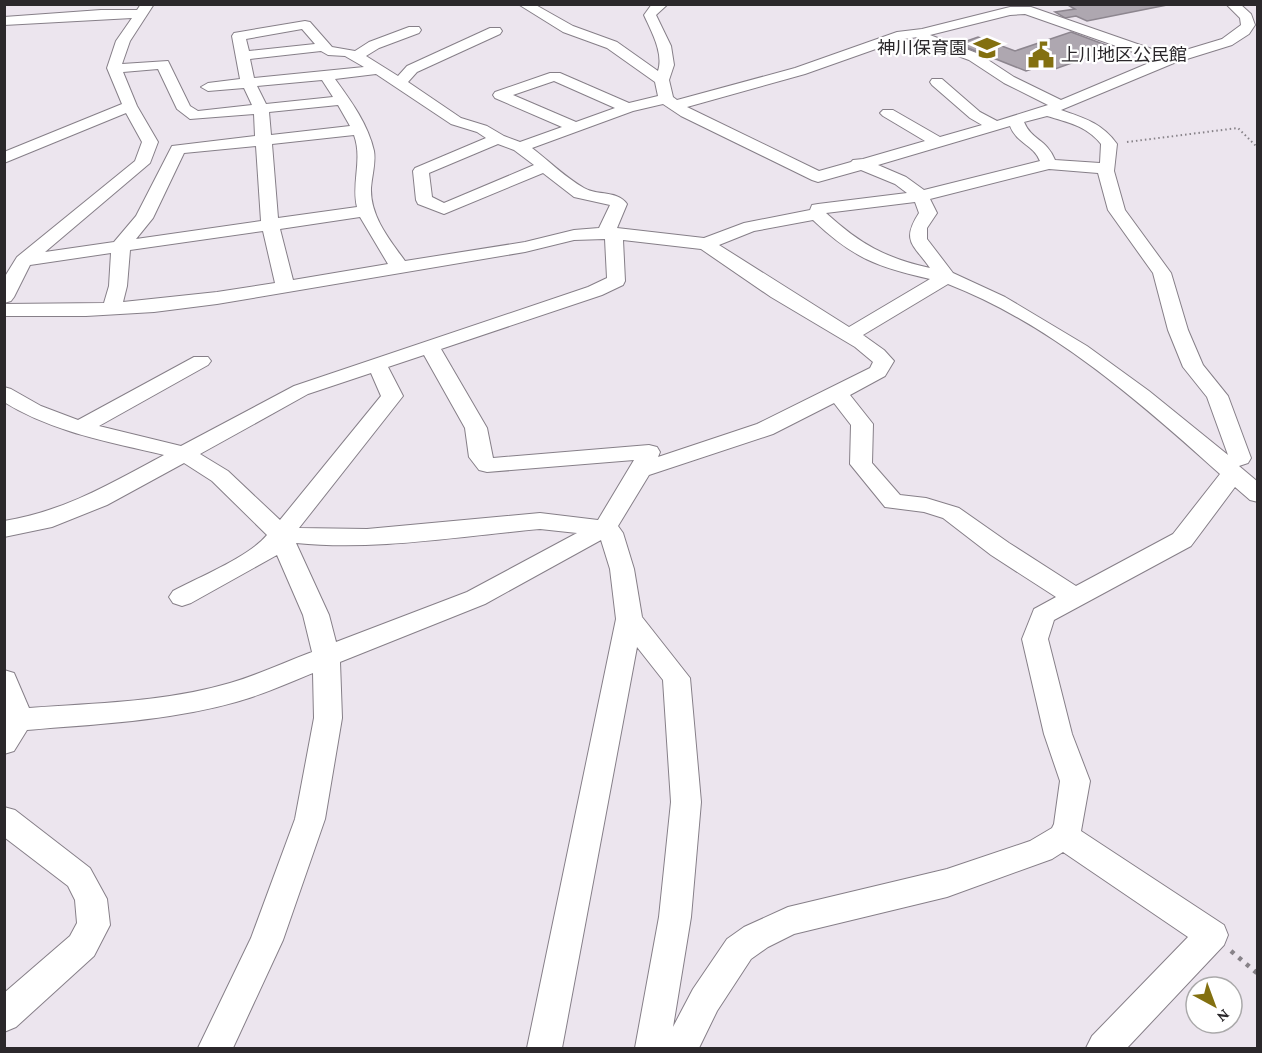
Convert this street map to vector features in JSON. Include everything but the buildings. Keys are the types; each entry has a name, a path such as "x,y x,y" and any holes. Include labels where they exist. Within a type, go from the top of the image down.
{"street":[{"path":"524,4 568,29 612,45 662,80 671,102 686,113 818,177 1054,108 1169,60 1227,42 1244,32 1248,25 1246,17 1232,4"},
{"path":"656,6 650,15 664,46 668,65 662,80"},
{"path":"4,21 143,9"},
{"path":"4,297 23,261 142,163 150,142 130,106 115,69 123,41 143,9"},
{"path":"520,147 628,108 671,102 800,71 902,35 922,33 1010,11 1026,10 1169,60"},
{"path":"4,529 44,522 99,500 301,390 595,291 616,281 610,233 619,204 613,200 580,194 520,147 498,139 482,129 456,121 400,82 356,56 346,52 328,51 306,25 239,36 248,82 261,109 270,224 285,286"},
{"path":"356,56 374,45 414,30"},
{"path":"400,82 412,69 495,31"},
{"path":"681,1048 705,1000 739,949 756,937 788,921 947,882 1041,850 1064,836 1069,824 1075,781 1058,734 1035,639 1043,615 1182,540 1228,468 1240,458 1217,396 1193,367 1178,330 1162,273 1117,210 1107,169 1109,144 1102,135 1086,123 1054,108 974,57 925,39 922,33"},
{"path":"244,56 324,47"},
{"path":"115,69 164,64 184,109 195,116 342,100"},
{"path":"208,87 378,70"},
{"path":"325,74 360,130 366,154 362,193 378,236 399,266"},
{"path":"575,127 500,95 555,76 628,108"},
{"path":"937,82 975,115 996,126"},
{"path":"4,158 130,106"},
{"path":"888,113 937,142"},
{"path":"1015,120 1021,134 1043,149 1049,164"},
{"path":"42,127 59,135"},
{"path":"112,308 118,286 120,245 144,218 178,149 360,130"},
{"path":"498,139 421,171 424,200 444,209 544,166"},
{"path":"858,164 896,177 926,202 927,213 918,228 918,238 946,278"},
{"path":"4,310 154,306 525,247 574,235 610,233 706,244 750,227 818,211 921,196 1049,164 1107,169"},
{"path":"818,177 821,195 818,211"},
{"path":"23,261 367,210"},
{"path":"818,211 847,242 873,257 902,268 946,278 995,300 1051,330 1128,384 1257,495"},
{"path":"640,470 765,429 878,372 884,361 871,347 735,265 706,244"},
{"path":"849,335 946,278"},
{"path":"12,720 107,713 193,702 236,692 476,598 604,528 649,452 487,465 480,457 476,428 429,346"},
{"path":"80,428 201,361"},
{"path":"182,597 270,548 392,396 377,365"},
{"path":"4,393 33,411 80,428 185,454 220,476 280,534 316,615 326,656 328,718 310,819 267,940 215,1048"},
{"path":"838,394 862,424 861,464 893,502 926,505 951,513 1000,549 1074,597"},
{"path":"280,534 323,538 367,537 540,521 604,528 611,533 622,569 628,619 544,1048"},
{"path":"628,619 676,678 686,802 675,917 652,1048"},
{"path":"4,680 12,720 4,742"},
{"path":"4,819 79,877 92,899 94,925 82,946 4,1016"},
{"path":"1064,836 1212,935 1104,1048"}],"path":[{"path":"1109,144 1238,128 1257,148"},
{"path":"1212,935 1257,974"}],"place":[{"name":"神川保育園","path":"987,48"},
{"name":"上川地区公民館","path":"1041,55"}]}
